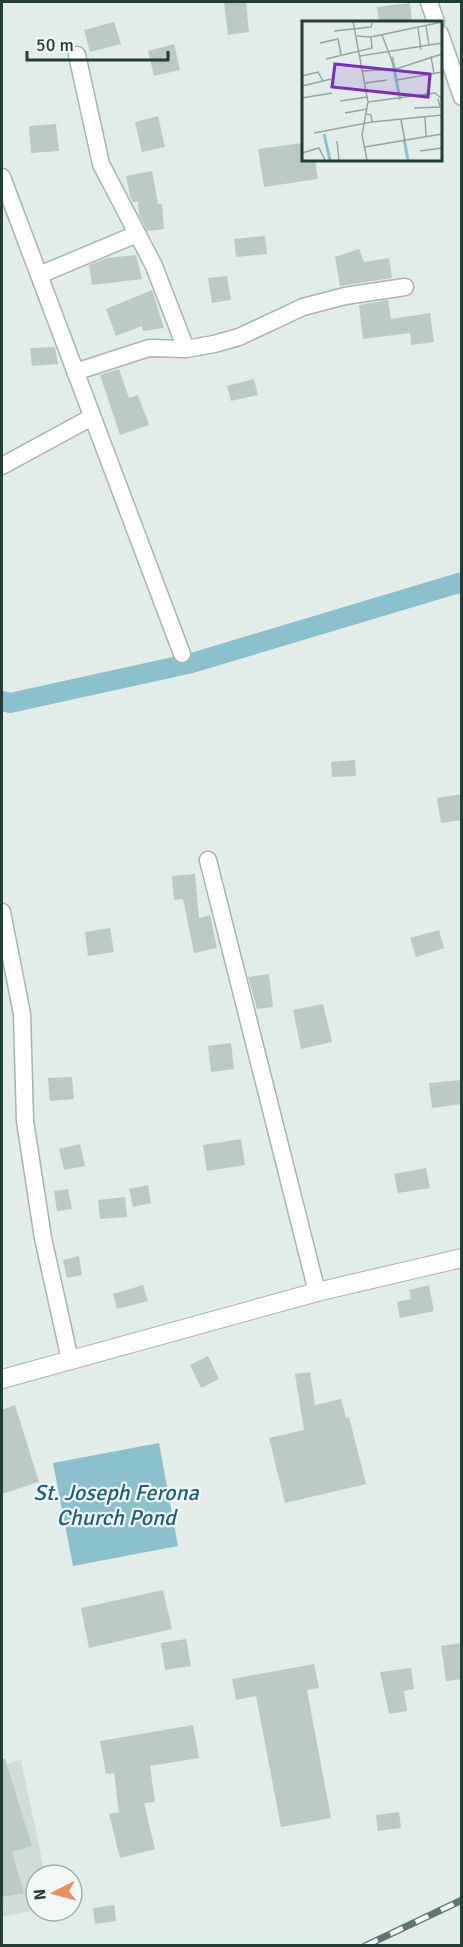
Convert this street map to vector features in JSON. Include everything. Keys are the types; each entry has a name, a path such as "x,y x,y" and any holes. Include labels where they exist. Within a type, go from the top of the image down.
{"main road":[{"path":"2,1379 317,1292 462,1258"}],"street":[{"path":"429,2 436,21"},
{"path":"442,37 462,97"},
{"path":"77,55 101,164 154,266 186,349"},
{"path":"2,177 180,648"},
{"path":"39,275 137,234"},
{"path":"75,372 149,348 186,349 239,338 303,307 345,296 405,287"},
{"path":"2,466 92,417"},
{"path":"208,860 317,1292"},
{"path":"2,912 22,1014 26,1133 43,1238 70,1360"}],"shaded area":[{"path":"21,1760 42,1863 24,1863 24,1912 2,1917 2,1765"}],"water":[{"name":"St. Joseph Ferona Church Pond","path":"159,1443 178,1546 73,1566 53,1463"}],"building":[{"path":"224,2 246,2 249,32 228,35"},
{"path":"410,3 412,21 379,21 377,7"},
{"path":"114,22 121,44 90,52 84,30"},
{"path":"174,44 180,70 154,76 148,51"},
{"path":"158,116 165,147 142,152 135,122"},
{"path":"56,124 59,151 31,153 29,126"},
{"path":"302,143 302,160 315,160 318,179 264,187 258,149"},
{"path":"152,171 158,204 162,204 164,229 147,231 139,215 138,201 133,202 130,196 126,176"},
{"path":"265,236 267,254 236,257 234,239"},
{"path":"359,249 364,262 389,258 392,278 340,286 335,257"},
{"path":"136,255 142,279 92,285 89,265 107,258"},
{"path":"227,276 231,300 212,303 208,278"},
{"path":"152,290 164,328 143,331 142,326 116,336 106,309"},
{"path":"388,300 391,319 430,313 434,342 411,345 410,333 363,339 359,305"},
{"path":"55,347 58,364 32,366 30,348"},
{"path":"119,369 129,398 138,395 149,425 120,435 100,375"},
{"path":"254,379 258,395 231,401 227,386"},
{"path":"355,760 356,776 332,777 331,762"},
{"path":"462,794 462,820 441,823 437,798"},
{"path":"195,874 199,918 210,915 217,948 194,953 183,899 174,900 172,876"},
{"path":"110,928 114,952 88,956 85,932"},
{"path":"439,930 444,948 416,957 410,938"},
{"path":"269,974 273,1007 257,1009 248,977"},
{"path":"323,1004 332,1042 301,1049 293,1010"},
{"path":"231,1043 234,1069 211,1072 208,1046"},
{"path":"72,1077 74,1099 50,1101 48,1078"},
{"path":"462,1080 462,1104 432,1108 429,1083"},
{"path":"241,1139 245,1165 207,1171 203,1145"},
{"path":"80,1144 85,1166 64,1170 59,1149"},
{"path":"426,1168 430,1188 398,1193 394,1174"},
{"path":"148,1185 151,1203 133,1207 129,1189"},
{"path":"68,1189 72,1209 57,1211 54,1191"},
{"path":"125,1197 127,1217 100,1219 98,1200"},
{"path":"79,1256 82,1275 67,1278 63,1260"},
{"path":"143,1285 148,1301 117,1309 113,1294"},
{"path":"429,1285 434,1311 400,1318 397,1302 411,1299 409,1290"},
{"path":"208,1356 219,1379 201,1388 190,1365"},
{"path":"310,1372 315,1405 341,1399 346,1418 349,1417 366,1484 285,1503 269,1438 304,1430 295,1374"},
{"path":"15,1405 39,1482 2,1494 2,1410"},
{"path":"163,1590 172,1629 89,1648 81,1608"},
{"path":"186,1639 191,1666 165,1670 161,1643"},
{"path":"462,1643 462,1679 446,1681 441,1646"},
{"path":"314,1664 319,1688 307,1690 331,1818 281,1827 256,1696 236,1700 232,1679"},
{"path":"411,1668 414,1689 404,1691 407,1711 389,1714 380,1672"},
{"path":"193,1725 199,1758 150,1766 155,1802 144,1803 155,1849 120,1858 109,1814 119,1812 114,1773 106,1774 100,1741"},
{"path":"2,1759 5,1759 32,1846 12,1852 24,1893 2,1897"},
{"path":"399,1812 401,1828 378,1831 376,1815"},
{"path":"114,1905 116,1921 95,1924 93,1908"}],"waterway":[{"path":"2,701 10,703 192,663 462,582"}],"railway":[{"path":"365,1946 462,1900"}]}
